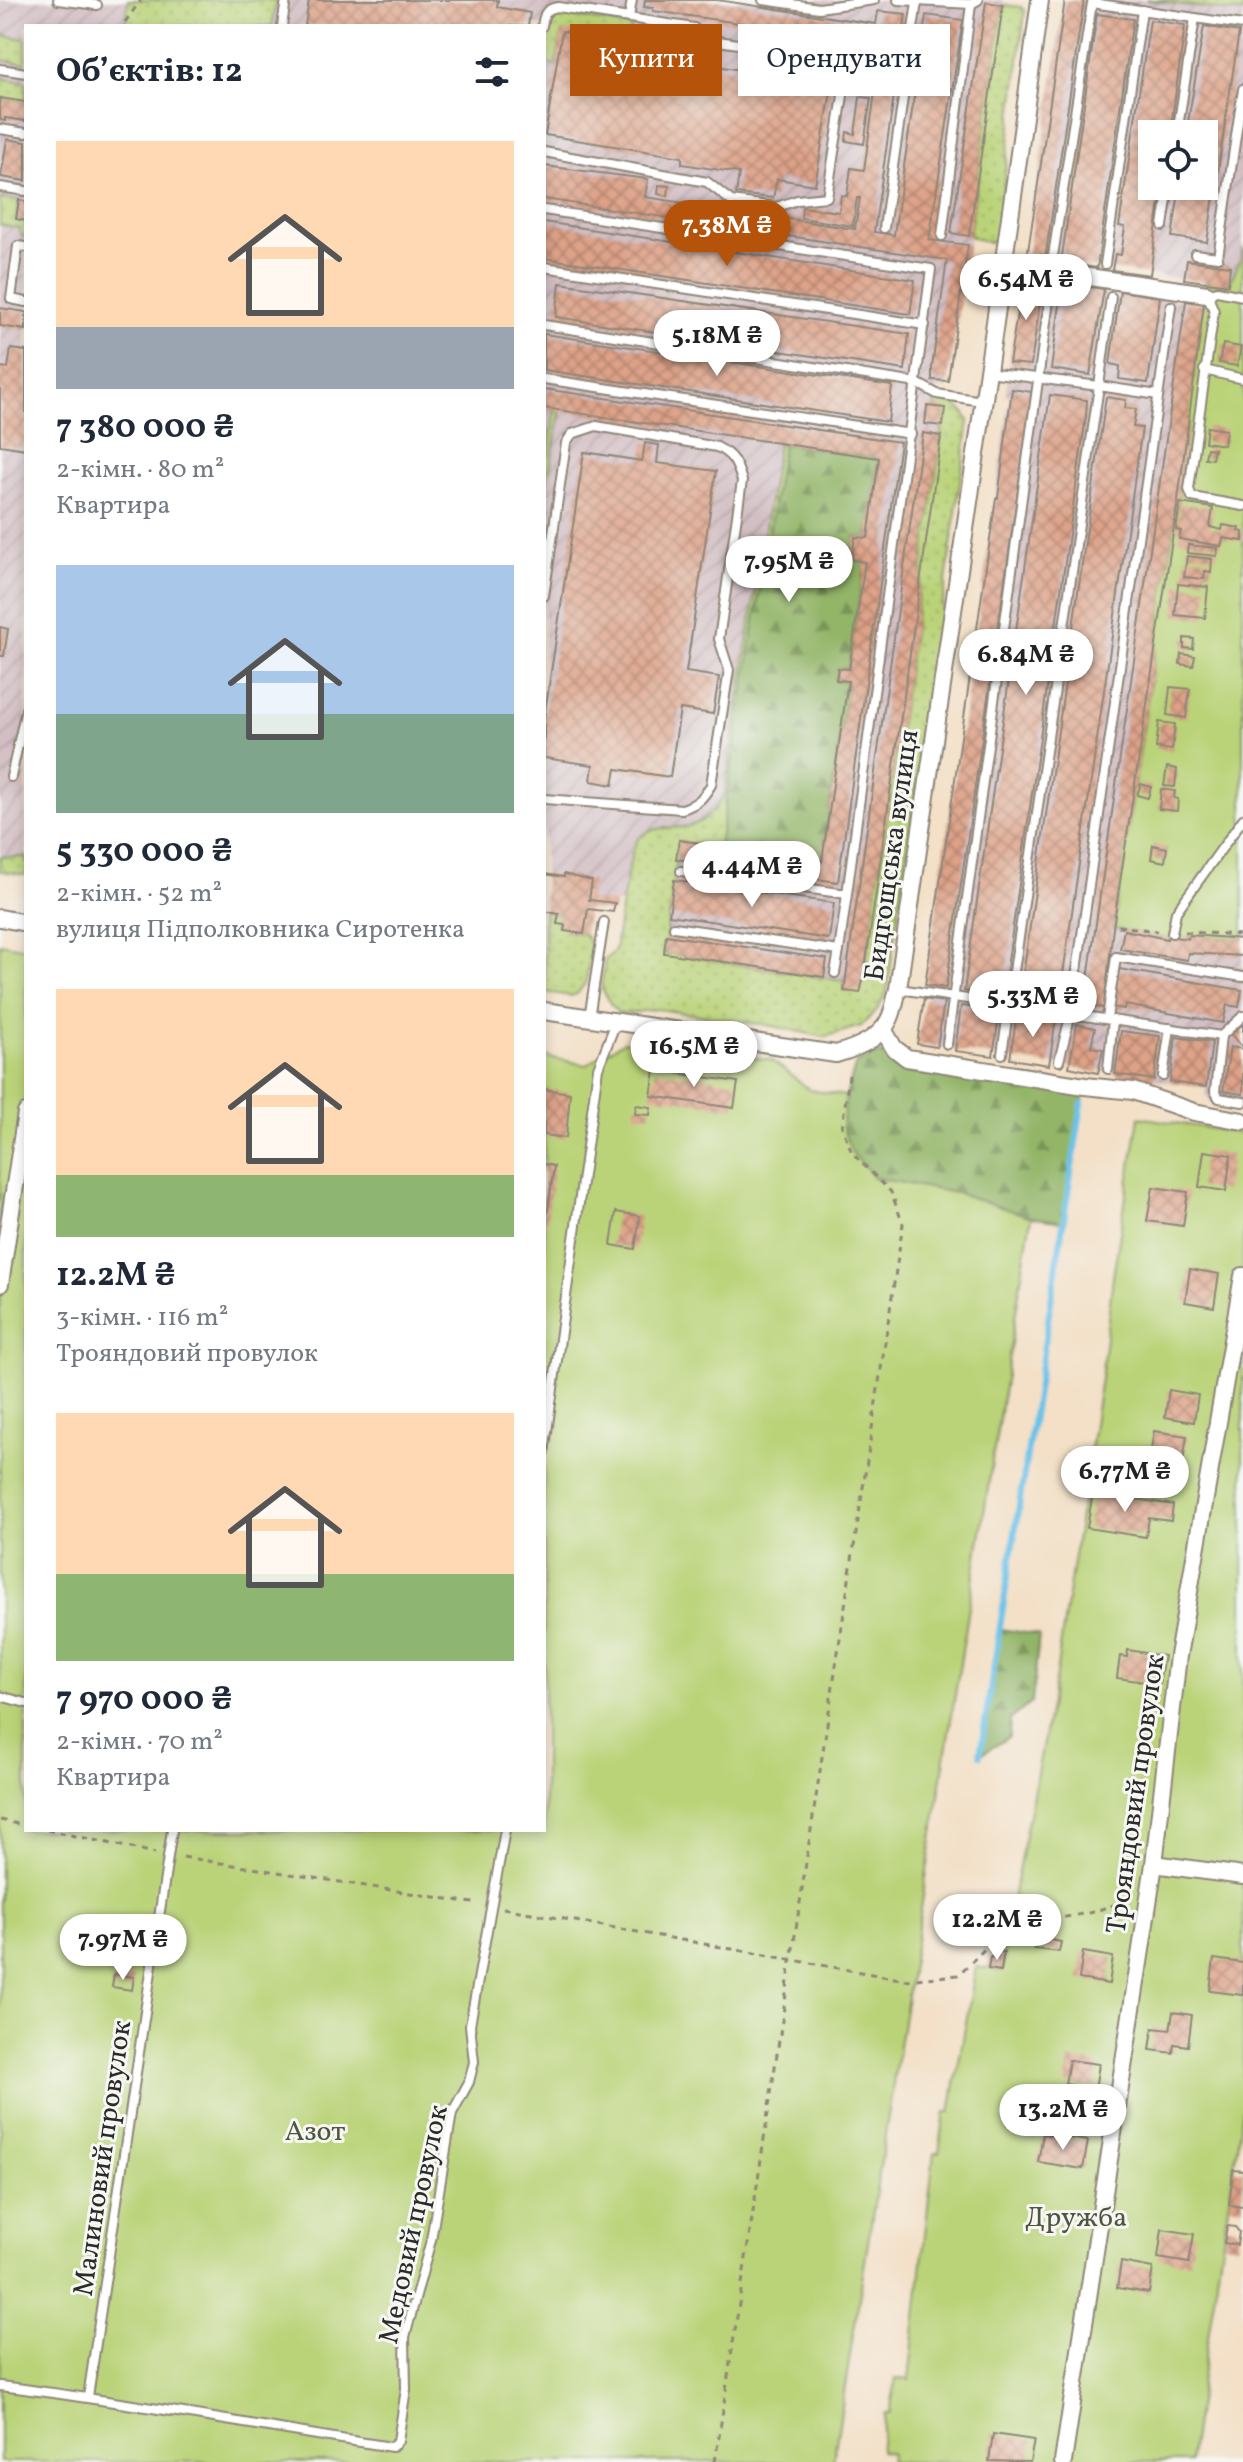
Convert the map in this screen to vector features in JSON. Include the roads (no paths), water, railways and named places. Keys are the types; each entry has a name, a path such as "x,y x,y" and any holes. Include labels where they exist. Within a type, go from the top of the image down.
{"street":[{"name":"Бидгощська вулиця","path":"883,1029 890,1020 898,989 982,401 1005,265 1040,0"},
{"path":"1005,265 1207,294"},
{"path":"0,918 24,923"},
{"path":"546,1011 836,1054 859,1045 883,1029 894,1048 907,1058 1133,1091 1194,1112 1243,1121"},
{"path":"0,1284 24,1126"},
{"name":"Трояндовий провулок","path":"1063,2462 1154,1864 1178,1656 1243,1276"},
{"path":"1154,1864 1243,1876"}],"lane":[{"path":"58,0 97,5"},
{"path":"282,24 286,0"},
{"path":"629,17 632,0"},
{"path":"768,0 820,4 874,0"},
{"path":"898,0 975,2 942,236"},
{"path":"884,228 917,2"},
{"path":"1053,256 1092,3 1243,25"},
{"path":"542,24 544,13 558,7 629,17 694,28 705,39 838,59 847,70 827,197 797,200 777,207 731,201 707,182 546,152"},
{"path":"1105,264 1142,10"},
{"path":"1179,120 1195,18"},
{"path":"0,69 24,73"},
{"path":"1195,254 1218,257 1243,89"},
{"path":"0,129 24,133"},
{"path":"0,187 24,191"},
{"path":"1163,226 1167,200"},
{"path":"546,210 931,269 911,434 835,973"},
{"path":"11,299 18,246 24,247"},
{"path":"546,267 925,325"},
{"path":"947,1044 1051,286"},
{"path":"1243,296 1217,291 1207,294 1214,311 1189,489 1192,497 1243,506"},
{"path":"1002,1054 1111,297"},
{"path":"0,298 24,302"},
{"path":"1059,1061 1071,1013 1171,306"},
{"path":"546,325 917,383 937,394 982,401"},
{"path":"1204,370 1243,379"},
{"path":"988,372 1158,395"},
{"path":"546,379 911,434"},
{"path":"546,582 566,443 572,434 596,426 717,447 729,453 737,463 742,481 719,639 729,670 711,785 696,805 682,809 546,799"},
{"path":"11,777 24,718"},
{"path":"1172,933 1176,912 1243,819"},
{"path":"681,871 847,894"},
{"path":"589,1019 604,922"},
{"path":"674,927 839,951"},
{"path":"1108,1069 1116,957 1243,977"},
{"path":"898,989 1221,1036"},
{"path":"1243,1016 1221,1036 1215,1091 1219,1098 1243,1102"},
{"path":"546,1439 598,1068 616,1022"},
{"path":"1163,1076 1170,1028"},
{"path":"0,1696 24,1702"},
{"name":"Малиновий провулок","path":"88,2397 172,1832"},
{"name":"Медовий провулок","path":"88,2397 392,2447 398,2441 406,2389 405,2337 431,2240 452,2113 469,2082 474,2062 470,2025 505,1832"},
{"path":"0,2386 88,2397"}],"waterway":[{"path":"980,1755 1082,1103"}],"park label":[{"name":"Азот","path":"315,2130"},
{"name":"Дружба","path":"1076,2216"}]}
